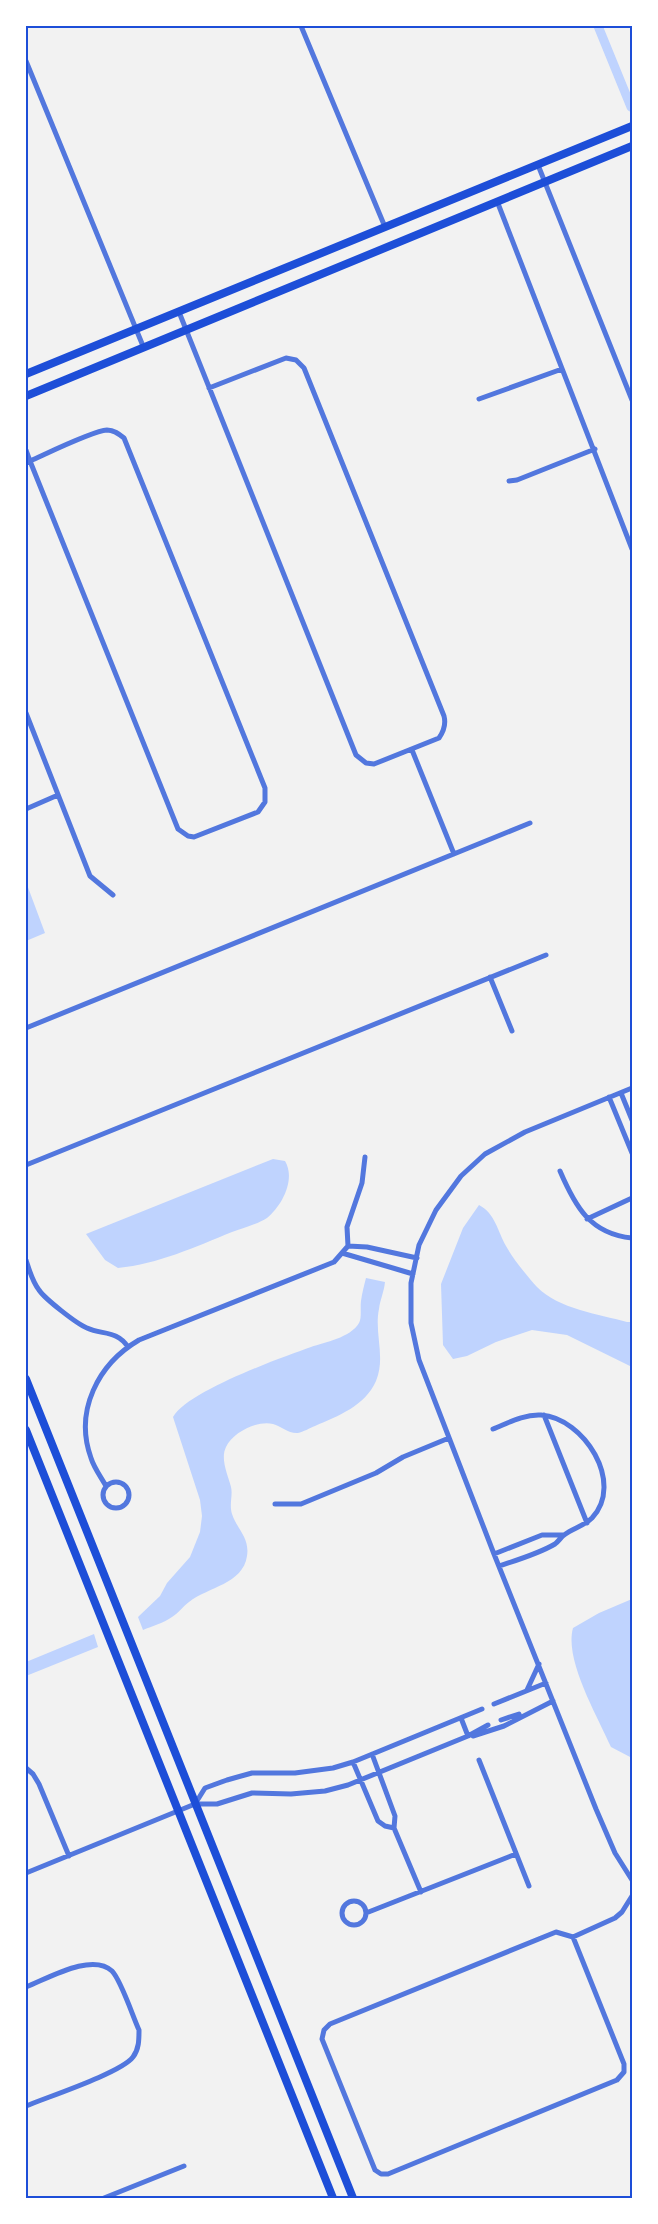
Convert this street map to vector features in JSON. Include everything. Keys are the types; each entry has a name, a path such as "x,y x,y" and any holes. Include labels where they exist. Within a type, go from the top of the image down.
{"main road":[{"path":"26,374 633,126"},
{"path":"26,396 633,146"},
{"path":"26,1379 353,2199"},
{"path":"26,1430 333,2199"}],"street":[{"path":"301,26 385,227"},
{"path":"26,61 143,346"},
{"path":"538,165 633,400"},
{"path":"497,201 633,549"},
{"path":"178,312 356,755 366,763 374,764 439,738 443,733 444,716 301,363 286,358 209,388"},
{"path":"479,399 562,369"},
{"path":"26,450 28,462 178,829 194,837 258,812 265,802 265,789 124,438 114,431 107,430 28,462"},
{"path":"509,481 525,477 595,449"},
{"path":"26,713 90,876 113,895"},
{"path":"412,750 454,854"},
{"path":"26,809 58,795"},
{"path":"26,1028 530,823"},
{"path":"26,1165 546,955"},
{"path":"490,977 512,1031"},
{"path":"633,1088 525,1132 486,1154 461,1176 436,1210 419,1245 411,1282 411,1323 418,1360 615,1853 633,1880"},
{"path":"621,1093 633,1120"},
{"path":"609,1097 633,1153"},
{"path":"106,1486 91,1460 86,1434 87,1407 104,1370 128,1347 158,1332 334,1262 348,1246 347,1227 362,1183 365,1157"},
{"path":"560,1171 571,1197 588,1219 604,1230 633,1238"},
{"path":"588,1219 633,1198"},
{"path":"348,1246 417,1258"},
{"path":"342,1253 413,1274"},
{"path":"26,1260 36,1285 43,1295 84,1327 112,1334 120,1338 128,1347"},
{"path":"493,1429 523,1417 544,1415 563,1421 584,1437 596,1456 602,1479 601,1500 594,1515 587,1522 564,1535 556,1543 499,1566"},
{"path":"544,1415 587,1522"},
{"path":"275,1504 301,1504 376,1473 403,1457 449,1438"},
{"path":"117,1482 125,1485 129,1493 127,1501 121,1506 108,1505 103,1494 106,1486 117,1482"},
{"path":"494,1554 542,1535 564,1535"},
{"path":"527,1691 538,1664"},
{"path":"494,1704 546,1683"},
{"path":"468,1736 483,1734 504,1726 553,1701"},
{"path":"195,1804 206,1788 227,1780 252,1773 295,1773 353,1762 482,1709"},
{"path":"501,1720 529,1712"},
{"path":"461,1718 468,1736"},
{"path":"26,1873 195,1804 217,1804 252,1794 325,1791 361,1780 468,1736 488,1725"},
{"path":"372,1754 395,1816 394,1828 421,1892"},
{"path":"479,1760 529,1886"},
{"path":"353,1762 378,1821 394,1828"},
{"path":"26,1768 39,1784 69,1856"},
{"path":"366,1913 363,1905 354,1901 345,1905 342,1914 344,1919 352,1925 361,1923 366,1913 516,1854"},
{"path":"573,1937 624,2064 624,2072 617,2080 388,2174 381,2174 375,2170 322,2039 324,2031 330,2024 556,1932 573,1937 615,1918 633,1896"},
{"path":"26,1987 78,1967 98,1964 113,1972 139,2030 134,2056 117,2069 26,2106"},
{"path":"104,2199 184,2166"}],"water":[{"path":"26,882 45,933 26,941"},
{"path":"273,1159 285,1161 288,1168 286,1192 273,1213 255,1224 162,1259 118,1268 105,1260 86,1234"},
{"path":"479,1205 489,1213 517,1262 537,1287 546,1294 556,1301 579,1310 632,1322 632,1367 567,1335 532,1330 496,1342 467,1356 453,1359 443,1345 441,1284 463,1228"},
{"path":"366,1278 385,1282 378,1318 379,1372 371,1390 350,1409 302,1432 295,1433 267,1423 246,1428 229,1442 224,1452 224,1462 231,1490 232,1514 247,1544 244,1565 232,1579 197,1597 169,1619 143,1630 138,1617 160,1596 167,1583 190,1557 200,1532 202,1516 200,1500 173,1417 182,1407 215,1386 350,1332 360,1321 361,1298"},
{"path":"632,1599 632,1758 611,1747 578,1672 573,1656 572,1641 573,1628 599,1613"},
{"path":"94,1634 98,1647 26,1676 26,1662"}],"waterway":[{"path":"598,26 631,107"}]}
